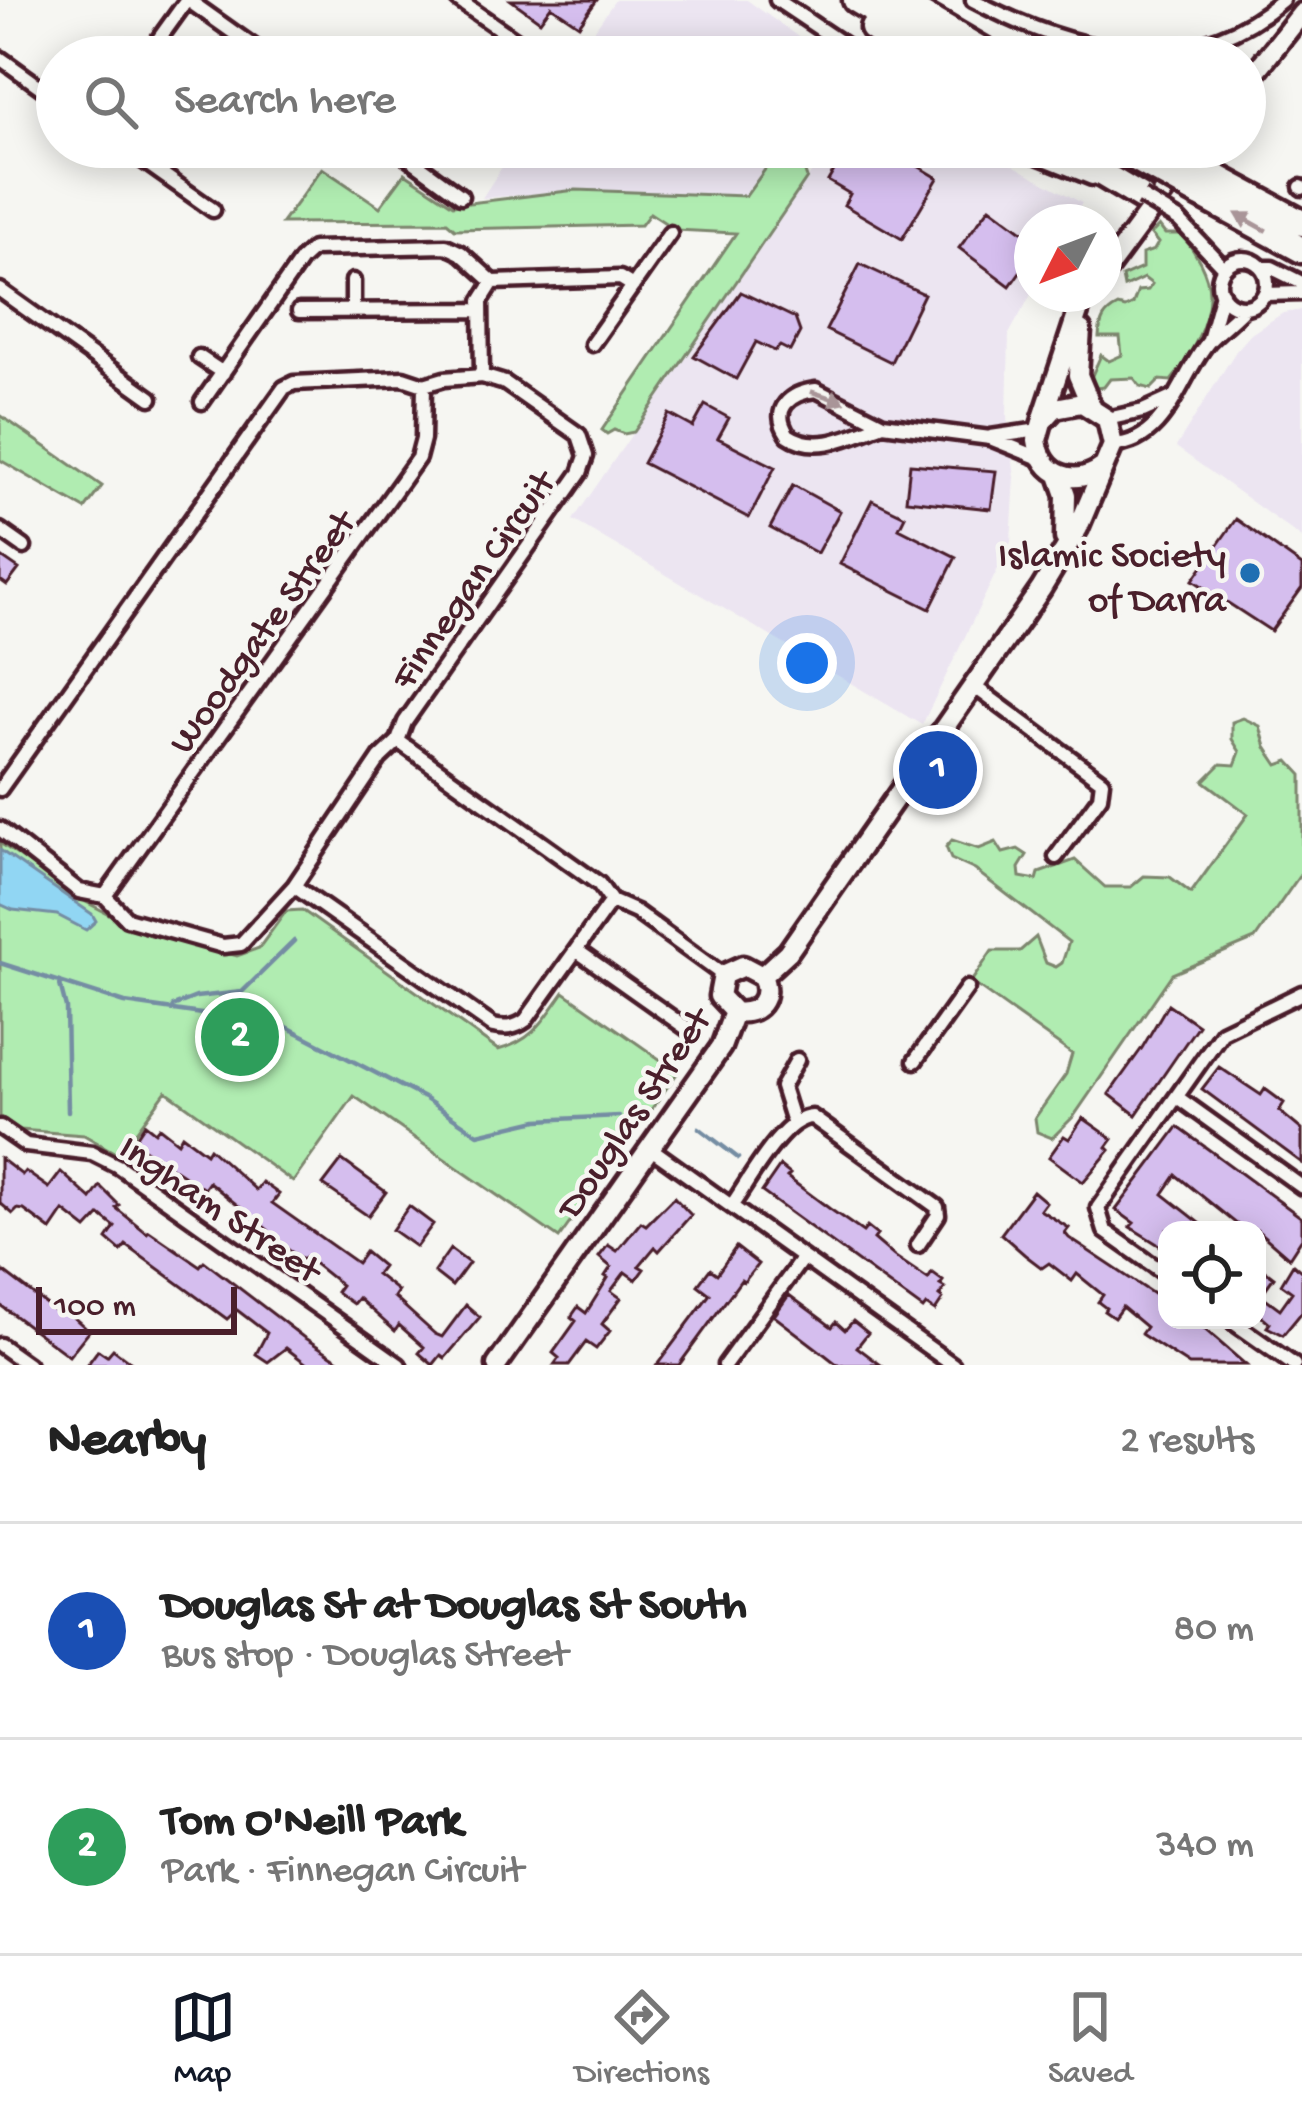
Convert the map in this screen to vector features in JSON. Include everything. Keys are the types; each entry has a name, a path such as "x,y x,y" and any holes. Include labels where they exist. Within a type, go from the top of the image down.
{"highway":[{"path":"851,0 865,22 885,36"},
{"path":"851,0 915,36"},
{"path":"897,0 958,36"},
{"path":"1091,168 1127,190"},
{"path":"1176,168 1302,223"},
{"path":"1206,184 1302,250"}],"main road":[{"path":"1266,44 1301,0"},
{"path":"1266,59 1302,13"},
{"path":"1122,230 1168,168"},
{"path":"1122,249 1182,168"},
{"path":"1078,312 1040,426 1038,450 1059,475 1082,478 1103,466 1113,446 1078,375 1078,353 1089,312"},
{"path":"1040,426 1063,404 1099,413"},
{"name":"Douglas Street","path":"497,1365 721,1047 734,1012 746,1013 762,1004 766,987 762,976 788,952 975,687 1078,528 1103,466"},
{"path":"1059,475 1069,520 1062,554"},
{"path":"734,1012 719,996 723,975 742,966 762,976"}],"street":[{"path":"161,36 188,0 239,36"},
{"path":"458,0 510,36"},
{"path":"777,0 831,36"},
{"path":"973,0 1062,36"},
{"path":"1222,36 1282,0"},
{"path":"0,58 36,84"},
{"path":"154,168 213,210"},
{"path":"423,168 461,196"},
{"path":"1070,168 1127,190 1179,220 1224,268"},
{"path":"592,344 670,233"},
{"path":"202,402 301,260 313,250 446,245 493,282 620,278 633,286"},
{"path":"1245,307 1231,303 1219,280 1224,268 1243,259 1302,283"},
{"path":"1262,268 1267,280 1264,294"},
{"path":"352,281 353,311"},
{"path":"0,789 284,388 294,382 403,378 424,385 482,376 481,310 486,289 493,282"},
{"path":"0,290 151,398"},
{"path":"1209,342 1222,292"},
{"path":"1113,446 1126,445 1145,433 1177,396 1209,342 1245,307 1264,294 1302,293"},
{"path":"299,311 481,310"},
{"path":"199,357 223,373"},
{"name":"Finnegan Circuit","path":"0,829 80,891 105,896 127,919 223,946 241,944 293,886 368,776 398,741 405,722 580,473 586,457 580,435 505,383 482,376"},
{"name":"Woodgate Street","path":"105,896 418,458 424,385"},
{"path":"883,424 809,445 788,435 780,415 792,396 816,390 883,424 990,438 1042,460"},
{"path":"1099,413 1143,411 1177,396"},
{"path":"990,438 1040,426"},
{"path":"0,530 24,547"},
{"path":"975,687 1102,781 1100,797 1056,857"},
{"path":"398,741 599,884 611,901 636,912 723,975"},
{"path":"293,886 493,1026 503,1028 517,1027 526,1020 611,901"},
{"path":"576,950 692,1032"},
{"path":"915,1061 967,988"},
{"path":"1158,1269 1105,1231 1098,1208 1222,1032 1302,993"},
{"path":"793,1122 782,1087 796,1060"},
{"path":"1177,1097 1302,1187"},
{"path":"732,1205 793,1122 812,1117 933,1202 938,1215 918,1245"},
{"name":"Ingham Street","path":"0,1127 26,1145 92,1153 118,1166 399,1365"},
{"path":"650,1148 953,1365"},
{"path":"725,1365 802,1259"},
{"path":"1244,1329 1294,1365 1302,1354"},
{"path":"0,1345 28,1365"},
{"path":"920,1365 931,1349"}],"shaded area":[{"path":"615,0 747,0 797,36 590,36"},
{"path":"501,168 766,168 746,196 576,191 482,198"},
{"path":"815,168 1018,168 1082,203 1014,204 1014,312 1021,312 1009,334 1007,416 1015,477 1011,542 922,725 573,520"},
{"path":"1302,310 1302,538 1176,447 1251,334 1283,313"}],"green space":[{"path":"322,168 380,207 405,173 453,205 576,190 746,196 766,168 804,168 807,178 634,432 624,434 602,430 736,233 676,230 650,213 641,225 455,229 447,222 282,223"},
{"path":"1159,226 1165,234 1180,234 1204,270 1209,294 1202,329 1171,381 1160,380 1151,389 1134,378 1110,379 1096,388 1090,380 1101,355 1109,361 1122,355 1120,337 1099,337 1102,322 1110,312 1122,312 1122,307 1133,304 1138,291 1152,284 1144,278 1124,287 1122,277 1142,268 1142,254 1158,243 1151,234"},
{"path":"0,415 102,486 85,509 0,460"},
{"path":"1243,718 1260,726 1278,765 1289,761 1302,775 1302,872 1255,939 1172,974 1074,1116 1052,1138 1037,1132 1035,1118 1066,1074 1072,1054 971,982 992,951 1020,951 1036,937 1046,963 1056,967 1069,942 975,870 951,859 946,847 952,840 979,849 996,842 1003,853 1018,849 1027,855 1019,868 1020,877 1037,880 1039,873 1075,860 1105,887 1131,887 1144,876 1170,877 1191,893 1248,814 1204,781 1221,764 1235,765 1240,752 1232,739 1232,722"},
{"path":"0,843 86,902 130,925 237,956 259,948 286,911 302,910 498,1050 529,1035 564,992 678,1072 559,1238 354,1096 293,1182 166,1091 119,1155 84,1135 20,1130 0,1116"}],"water":[{"path":"0,850 96,921 86,930 57,915 0,904"}],"building":[{"path":"511,0 597,0 579,25 551,6 540,21"},
{"path":"921,168 938,178 902,239 844,205 850,194 828,181 835,169"},
{"path":"990,207 1014,225 1014,280 1010,286 959,248"},
{"path":"860,264 924,294 891,362 826,330"},
{"path":"741,292 795,318 800,332 790,351 780,346 775,351 756,342 736,379 694,356"},
{"path":"705,405 729,418 718,438 775,467 749,518 643,463 669,414 693,427"},
{"path":"910,464 996,471 991,509 906,500"},
{"path":"793,485 840,511 817,553 770,528"},
{"path":"872,500 905,516 899,528 956,557 930,609 840,564"},
{"name":"Islamic Society of Darra","path":"1236,519 1302,566 1302,588 1271,631 1193,580"},
{"path":"0,556 19,569 7,585 0,580"},
{"path":"1168,1004 1198,1025 1136,1115 1109,1094"},
{"path":"1219,1067 1261,1095 1265,1089 1284,1103 1279,1111 1302,1130 1302,1163 1202,1089"},
{"path":"1083,1118 1113,1139 1107,1147 1110,1150 1083,1182 1049,1157"},
{"path":"145,1124 155,1132 159,1127 178,1142 182,1135 206,1153 209,1148 256,1190 262,1182 279,1194 272,1203 357,1263 365,1252 382,1266 376,1274 398,1291 394,1297 435,1334 442,1337 466,1305 480,1317 445,1358 441,1355 433,1365 419,1353 424,1347 399,1325 395,1331 358,1298 353,1304 336,1292 341,1285 306,1257 303,1260 280,1244 277,1248 263,1237 268,1230 209,1182 204,1189 133,1142"},
{"path":"1178,1127 1302,1218 1302,1238 1289,1258 1266,1238 1266,1221 1233,1221 1176,1175 1163,1194 1198,1221 1158,1221 1158,1244 1130,1227 1134,1223 1116,1210"},
{"path":"0,1158 49,1188 61,1172 91,1199 100,1186 119,1205 116,1208 147,1233 200,1266 204,1261 347,1365 308,1365 286,1348 268,1362 256,1354 267,1333 237,1310 227,1319 126,1245 121,1251 107,1239 115,1227 100,1215 87,1229 64,1211 51,1230 24,1210 13,1214 0,1203"},
{"path":"342,1160 386,1192 368,1216 323,1185"},
{"path":"780,1166 790,1174 787,1177 830,1209 863,1232 867,1227 894,1256 928,1279 932,1273 943,1281 940,1285 945,1288 939,1296 943,1299 935,1311 926,1305 923,1309 762,1192"},
{"path":"1033,1191 1046,1202 1040,1210 1069,1228 1065,1233 1069,1238 1158,1297 1158,1329 1204,1329 1246,1365 1189,1365 1141,1334 1146,1327 1122,1307 1114,1318 1104,1311 1098,1302 1103,1295 1077,1274 1072,1281 1049,1263 1042,1268 1001,1234"},
{"path":"674,1197 691,1215 659,1251 655,1247 639,1266 644,1269 636,1280 625,1272 611,1291 621,1298 602,1324 610,1331 596,1349 586,1342 569,1365 554,1365 559,1358 553,1353 576,1321 571,1317 578,1307 586,1313 608,1278 611,1267 599,1257 608,1245 617,1251 641,1222 646,1225"},
{"path":"409,1206 433,1224 416,1247 392,1230"},
{"path":"736,1247 758,1264 679,1365 657,1365 710,1294 698,1285 710,1269 717,1274"},
{"path":"450,1249 469,1263 452,1286 434,1272"},
{"path":"1293,1264 1302,1272 1302,1312 1283,1335 1267,1327 1266,1299 1280,1309 1292,1292 1281,1284"},
{"path":"0,1269 59,1314 63,1308 89,1331 69,1356 0,1305"},
{"path":"789,1295 832,1327 836,1322 845,1330 853,1321 868,1333 857,1347 881,1365 838,1365 774,1316"},
{"path":"113,1349 134,1365 87,1365 98,1350 107,1356"}],"waterway":[{"path":"173,1006 196,997 242,992 294,941"},
{"path":"0,963 125,1003 285,1026 424,1098 478,1134 538,1120 619,1116"},
{"path":"60,985 66,1008 68,1111"},
{"path":"699,1128 738,1158"}],"place":[{"name":"Islamic Society of Darra","path":"1250,573"},
{"name":"Douglas St at Douglas St South","path":"938,770"},
{"name":"Tom O'Neill Park","path":"240,1037"}]}
